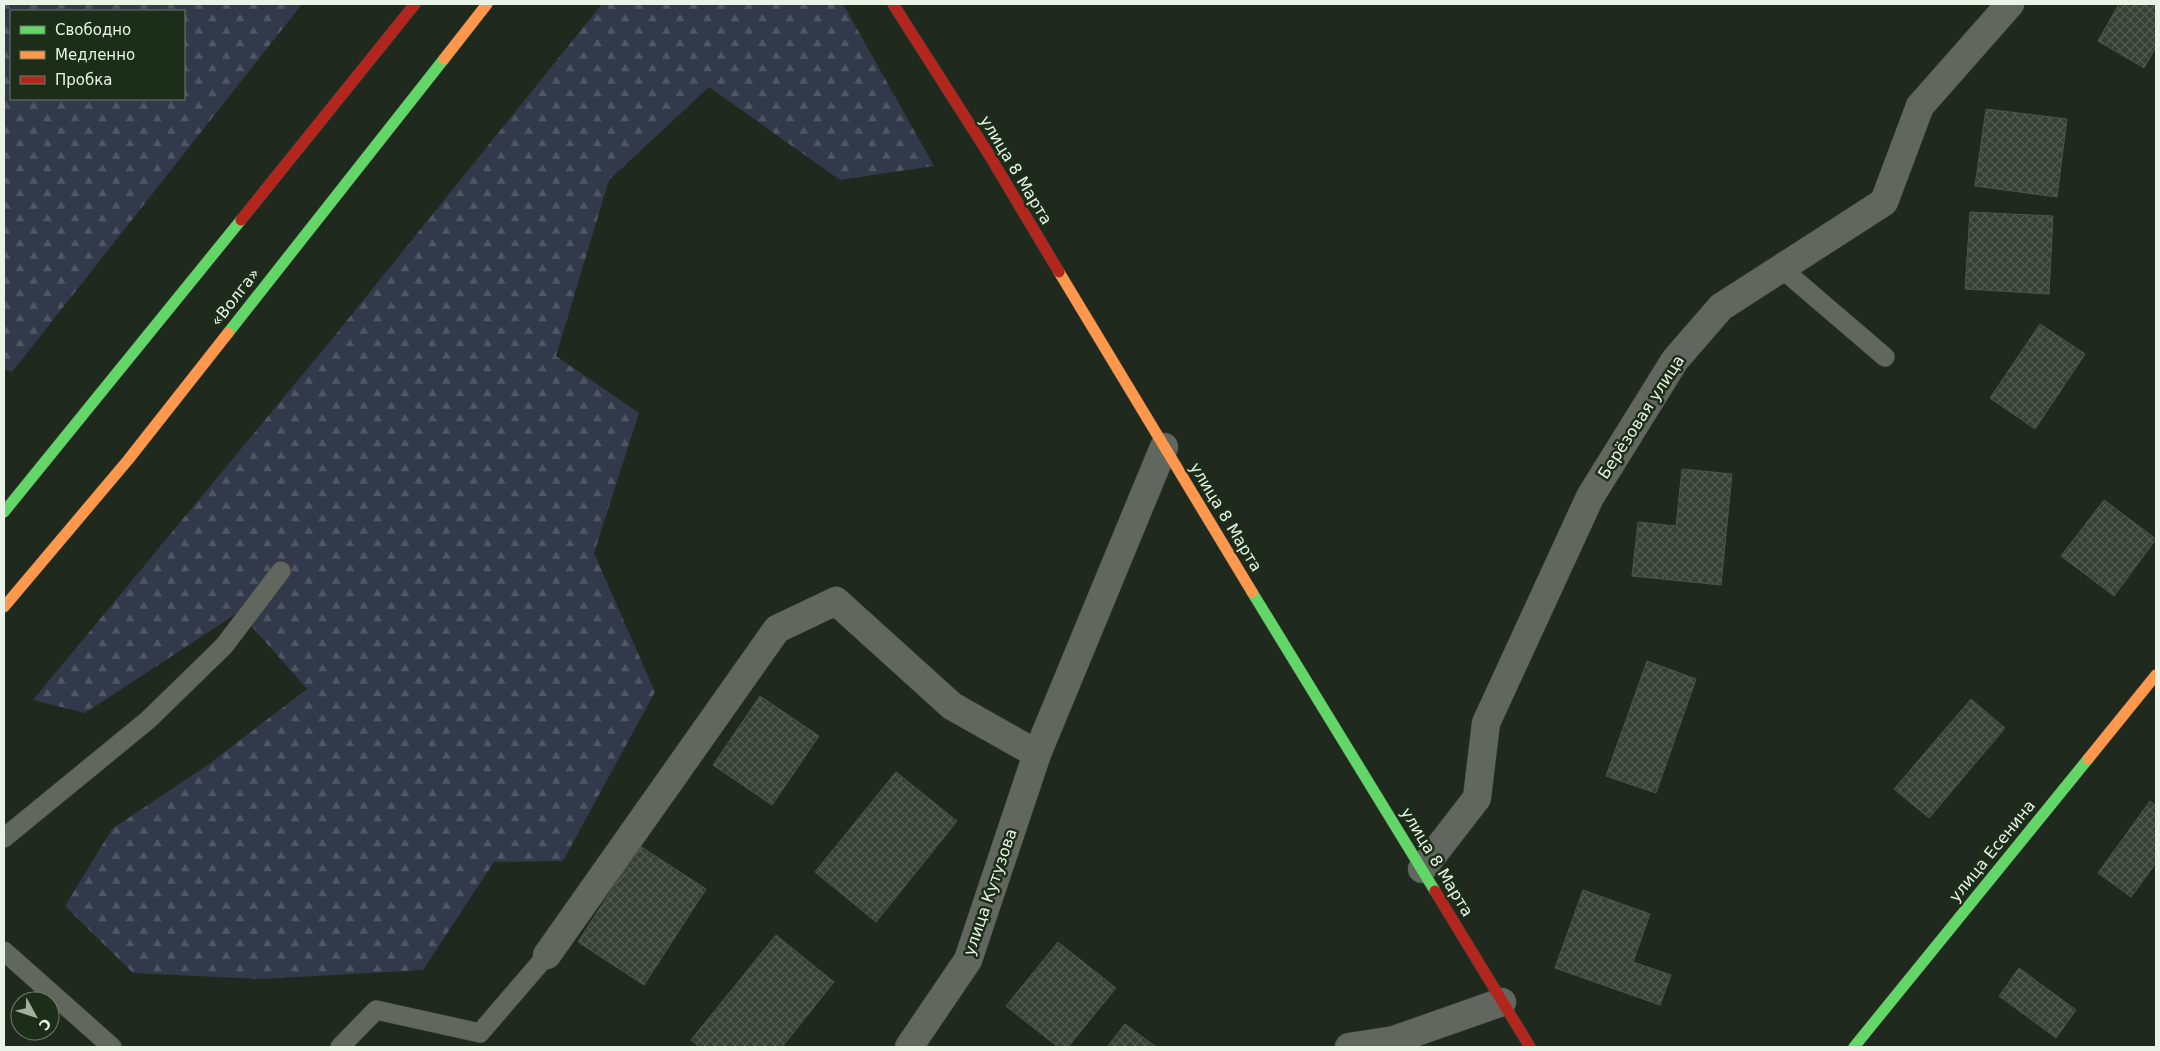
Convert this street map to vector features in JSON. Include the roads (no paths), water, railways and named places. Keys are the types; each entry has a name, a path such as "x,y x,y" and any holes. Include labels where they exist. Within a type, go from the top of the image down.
{"main road":[{"path":"4,512 415,4"},
{"name":"«Волга»","path":"4,607 128,460 487,4"},
{"name":"улица 8 Марта","path":"893,4 988,152 1164,447 1530,1047"},
{"name":"улица Есенина","path":"1854,1047 2156,675"}],"street":[{"name":"Берёзовая улица","path":"1422,869 1477,798 1486,724 1590,497 1675,360 1721,307 1884,202 1920,106 2010,4"},
{"name":"улица Кутузова","path":"909,1047 968,960 1037,754 1164,447"},
{"path":"547,955 777,628 836,601 952,706 1037,754"},
{"path":"1349,1047 1394,1040 1502,1002"}],"lane":[{"path":"1781,268 1885,357"},
{"path":"4,838 148,720 224,646 281,571"},
{"path":"4,951 112,1047"},
{"path":"340,1047 376,1010 480,1034 547,955"}]}
